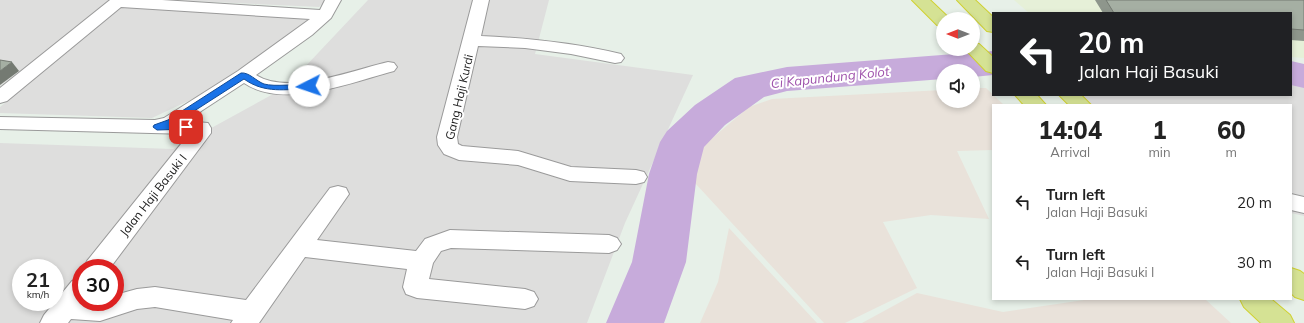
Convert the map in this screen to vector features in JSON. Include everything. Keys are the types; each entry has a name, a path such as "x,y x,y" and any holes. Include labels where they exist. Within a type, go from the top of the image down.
{"highway":[{"path":"920,0 936,15"},
{"path":"965,0 992,26"},
{"path":"980,54 992,65"},
{"path":"1070,96 1080,104"},
{"path":"1292,279 1304,289"},
{"path":"1254,300 1280,323"}],"street":[{"name":"Gang Haji Kurdi","path":"481,0 447,137 447,145 452,151 459,153 518,158 570,174 636,178"},
{"path":"0,97 118,1 329,8"},
{"path":"157,127 171,122 244,75 306,31 329,8"},
{"path":"472,41 525,43 571,49 615,58"},
{"path":"244,75 255,83 265,87 292,88 309,86 388,67"},
{"name":"Jalan Haji Basuki I","path":"3,126 157,127 200,128 202,130 103,259"},
{"path":"59,316 100,310 137,299 155,297 248,317 300,248 338,194"},
{"path":"1292,202 1304,205"},
{"path":"525,299 417,288 415,287 415,284 422,261 433,245 450,239 609,244"},
{"path":"300,248 422,261"},
{"path":"59,316 72,299"}],"shaded area":[{"path":"0,0 115,0 0,86"},
{"path":"169,0 327,0 319,7"},
{"path":"368,0 549,0 535,54 693,75 625,223 587,323 0,323 0,143 173,149 286,87"},
{"path":"1014,0 1304,0 1304,58 1292,57 1292,12 1028,12"},
{"path":"126,2 322,12 235,79 152,118 0,113 0,107"},
{"path":"1292,84 1304,85 1304,216 1292,213 1292,104 1087,104 1076,96 1292,96"},
{"path":"980,88 986,88 992,94 992,96 994,96 1003,104 992,104 992,150 957,151 989,219 931,215 883,222 917,288 845,323 824,323 695,183 691,168 697,151 749,107 772,99 936,90 936,108 980,108"},
{"path":"729,228 817,323 700,323 718,282"},
{"path":"917,293 1003,312 1084,300 1206,300 1231,323 862,323"}],"building":[{"path":"1106,0 1304,0 1304,30 1292,29 1292,12 1113,12"},
{"path":"0,60 12,62 0,71"}],"waterway":[{"name":"Ci Kapundung Kolot","path":"635,323 659,262 673,174 683,142 710,115 750,87 787,79 992,63"},
{"name":"Ci Kapundung Kolot","path":"1292,73 1304,76"}],"route":[{"path":"186,127 157,127 171,122 244,75 255,83 265,87 292,88 309,86"}]}
